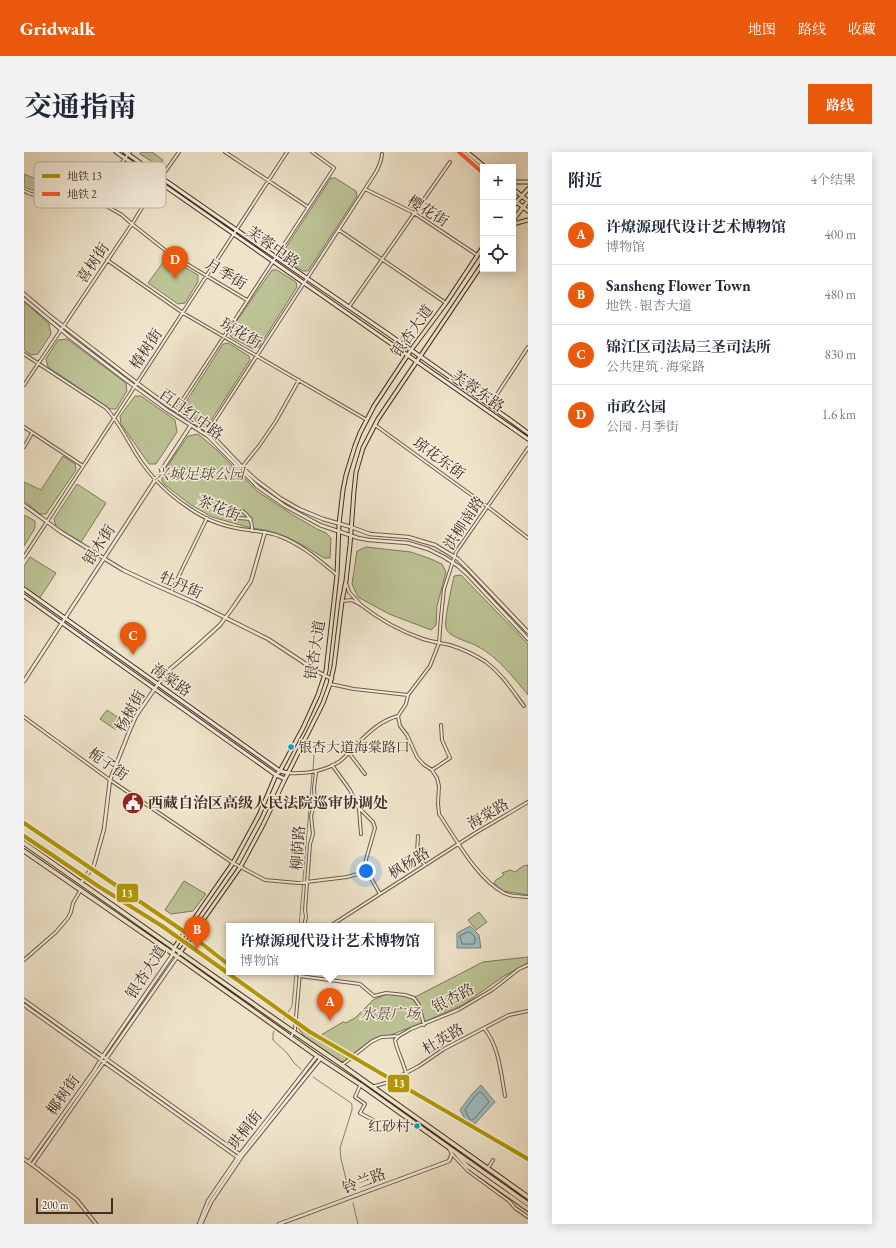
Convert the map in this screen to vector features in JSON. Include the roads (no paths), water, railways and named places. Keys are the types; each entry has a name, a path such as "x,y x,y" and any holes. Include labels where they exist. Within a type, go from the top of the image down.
{"highway":[{"path":"24,843 528,1197"},
{"path":"24,851 319,1057 361,1084 528,1204"},
{"path":"456,1153 467,1166 528,1209"}],"main road":[{"name":"芙蓉中路","path":"116,152 129,162"},
{"path":"458,152 480,170"},
{"path":"467,152 481,164"},
{"name":"芙蓉中路","path":"128,153 140,162"},
{"name":"芙蓉中路","path":"166,181 420,356"},
{"path":"516,182 528,182"},
{"name":"芙蓉中路","path":"166,187 416,362"},
{"path":"528,189 516,202 528,211"},
{"path":"516,191 528,201 516,216"},
{"path":"516,223 528,220"},
{"name":"银杏大道","path":"175,956 174,948 234,862 259,815 276,775 280,771 303,728 318,695 327,664 337,575 339,524 343,490 350,459 360,433 407,355 446,303 480,250"},
{"name":"银杏大道","path":"175,956 180,952 241,866 263,825 284,779 319,710 332,679 346,581 356,472 362,448 375,425 416,362 480,267"},
{"name":"芙蓉东路","path":"420,356 528,432"},
{"name":"芙蓉东路","path":"416,362 528,439"},
{"name":"海棠路","path":"24,589 280,771 288,773"},
{"name":"海棠路","path":"24,596 276,775 284,779"}],"street":[{"name":"喜树街","path":"166,171 179,152"},
{"path":"225,152 268,182 308,207"},
{"name":"椿树街","path":"24,557 287,152"},
{"path":"176,410 334,168 312,152"},
{"path":"123,162 128,153"},
{"path":"208,431 366,189 379,166 382,154"},
{"path":"349,307 450,162"},
{"name":"樱花街","path":"366,189 414,213 477,255"},
{"name":"月季街","path":"24,191 34,195"},
{"name":"月季街","path":"110,208 122,215 170,254 247,300"},
{"name":"喜树街","path":"24,385 142,208"},
{"path":"338,230 446,303"},
{"name":"琼花街","path":"107,260 183,313 367,420"},
{"path":"142,284 145,280"},
{"name":"百日红中路","path":"24,294 63,326 137,383 176,410 208,436 247,477 271,497 296,513 320,525 350,536 369,540 416,545 444,557 453,562 467,574 528,639"},
{"name":"百日红中路","path":"24,299 61,330 167,410 208,431 242,467 256,480 280,498 299,509 370,534 408,537 435,545 454,557 466,567 528,632"},
{"path":"490,405 528,346"},
{"name":"茶花街","path":"24,354 106,408 124,431 136,454 146,467 167,492 190,509 207,518 226,525 278,535 304,548 337,575"},
{"path":"242,467 276,421 299,380"},
{"name":"银木街","path":"24,680 192,423"},
{"name":"琼花东街","path":"375,425 528,538"},
{"path":"24,427 84,466"},
{"path":"24,447 32,433"},
{"name":"洪柳南路","path":"398,716 406,704 408,695 430,666 439,643 444,589 454,557 462,543 528,448"},
{"name":"牡丹街","path":"24,505 47,523 123,570 268,639 324,676 332,679"},
{"path":"251,519 238,518 236,516 241,510 246,514 251,519 253,526 252,531"},
{"path":"245,518 247,517 246,514"},
{"path":"171,592 207,518"},
{"name":"杨树街","path":"81,883 94,865 99,850 106,815 110,780 134,721 169,670 220,625 251,581 265,532"},
{"path":"346,581 349,592 375,615 401,630 425,639 465,650 486,663 501,676 524,706"},
{"path":"342,602 352,600 362,605"},
{"path":"330,684 354,689 408,695"},
{"path":"288,773 301,774 316,772 338,763 378,725 398,716 400,726 407,735 417,757 423,764 432,770 437,778 439,786 439,814 480,874 504,893 528,897"},
{"name":"栀子街","path":"24,717 110,780 234,862 265,880 301,882 365,872"},
{"path":"432,770 450,758 442,740 442,725"},
{"path":"349,752 364,774"},
{"path":"332,765 350,790 359,809 361,834"},
{"name":"柳荫路","path":"305,923 306,881 310,844 313,834 311,816 315,802 314,788 316,772"},
{"name":"海棠路","path":"459,844 528,802"},
{"path":"359,809 373,822 374,828 364,863 365,872 371,878 380,894"},
{"path":"418,836 417,852 425,865"},
{"name":"枫杨路","path":"335,923 459,844"},
{"path":"421,860 426,857 423,850"},
{"path":"24,960 56,932 68,918 73,903 80,891"},
{"name":"银杏大道","path":"100,1060 175,956"},
{"name":"银杏大道","path":"104,1062 175,956"},
{"name":"银杏路","path":"342,1065 377,1038 398,1036 458,1010 492,990 519,969 528,964"},
{"path":"291,1037 295,1029 299,976 360,984 374,996 386,993 405,995 414,998 419,1006 424,1025"},
{"path":"24,1000 241,1154"},
{"path":"24,1006 239,1158"},
{"name":"杜英路","path":"370,1085 375,1086 389,1082 419,1066 444,1049 509,1015 527,1011"},
{"path":"484,1028 490,1035 499,1061 505,1096"},
{"path":"398,1036 395,1040 396,1046 402,1058 406,1073"},
{"name":"珙桐街","path":"200,1224 208,1201 241,1154 319,1057"},
{"name":"椰树街","path":"29,1162 94,1071 100,1060"},
{"name":"椰树街","path":"32,1164 104,1062"},
{"path":"361,1084 355,1097 365,1104 360,1113 373,1120"},
{"path":"447,1146 452,1154 468,1171 528,1217"},
{"name":"铃兰路","path":"279,1224 449,1160 452,1154"},
{"path":"24,1159 77,1200 96,1224"},
{"path":"488,1168 493,1160"}],"water":[{"path":"470,926 479,935 481,948 457,948 457,933"},
{"path":"481,1085 495,1102 472,1127 466,1121 460,1110"}],"waterway":[{"path":"313,770 314,755"},
{"path":"299,923 312,774"},
{"path":"284,1019 292,1006 295,975"},
{"path":"274,1031 273,1040 301,1069"},
{"path":"313,1077 352,1105 352,1110 340,1148 341,1159 349,1191"},
{"path":"353,1203 358,1224"}],"metro line":[{"name":"2","path":"459,152 480,170"},
{"name":"13","path":"24,823 201,943 226,963"},
{"name":"13","path":"24,836 98,886 162,926 226,972"},
{"name":"13","path":"230,975 310,1032 528,1159"}],"place":[{"name":"市政公园","path":"175,279"},
{"name":"锦江区司法局三圣司法所","path":"133,655"},
{"name":"银杏大道海棠路口","path":"291,747"},
{"name":"西藏自治区高级人民法院巡审协调处","path":"133,803"},
{"name":"Sansheng Flower Town","path":"197,949"},
{"name":"许燎源现代设计艺术博物馆","path":"330,1021"},
{"name":"红砂村","path":"417,1126"}],"park label":[{"name":"兴城足球公园","path":"199,474"},
{"name":"水景广场","path":"390,1014"}]}
